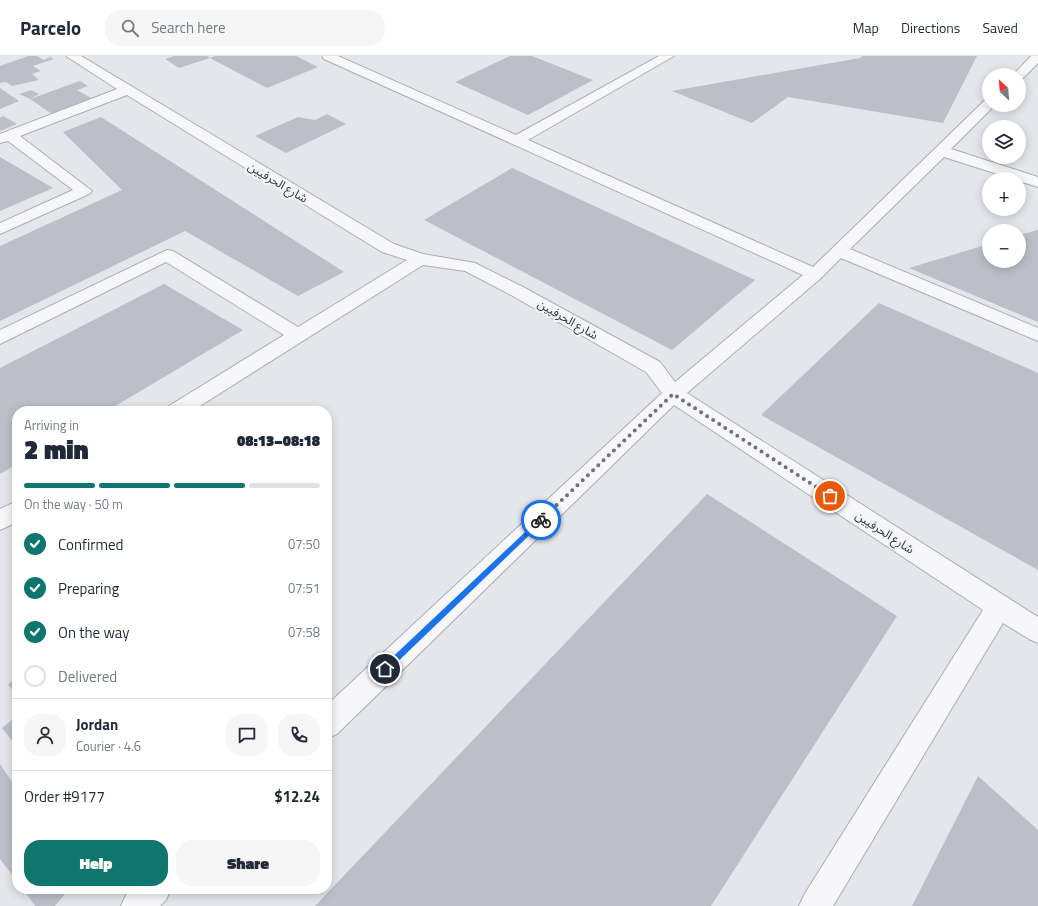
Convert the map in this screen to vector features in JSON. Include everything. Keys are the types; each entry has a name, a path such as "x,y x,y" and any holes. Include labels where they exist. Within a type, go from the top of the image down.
{"street":[{"name":"شارع الحرفيين","path":"72,56 388,248 420,259 469,267 517,291 653,367 673,394 1038,631"},
{"path":"516,141 668,56"},
{"path":"333,57 516,141 816,274"},
{"path":"1026,69 1037,59"},
{"path":"5,137 128,90"},
{"path":"332,719 673,394 816,274 982,111"},
{"path":"0,229 84,191 5,137"},
{"path":"941,151 1038,182"},
{"path":"840,251 1038,335"},
{"path":"0,338 167,255 298,335"},
{"path":"184,406 420,259"},
{"path":"0,521 12,513"},
{"path":"814,906 999,607"},
{"path":"137,906 150,894"}],"building":[{"path":"28,56 37,56 44,60 50,57 54,59 33,66 41,71 32,74 39,80 12,86 6,82 0,83 0,66"},
{"path":"174,56 207,56 210,58 179,68 165,59"},
{"path":"215,56 296,56 318,67 267,88 210,58"},
{"path":"510,56 532,56 593,80 528,115 455,82"},
{"path":"862,56 977,56 943,123 788,97 752,123 672,91 860,58"},
{"path":"80,81 88,86 77,90 93,99 52,114 30,99"},
{"path":"0,88 19,101 0,109"},
{"path":"31,90 39,94 30,99 19,94"},
{"path":"327,114 346,124 286,153 255,136 298,117 315,120"},
{"path":"3,116 17,124 0,131 0,118"},
{"path":"101,117 344,272 298,296 185,231 0,321 0,246 122,190 63,132"},
{"path":"0,157 53,188 0,211"},
{"path":"512,168 755,280 672,350 424,220"},
{"path":"1038,230 1038,322 909,268 982,246 982,268 1026,268 1026,233"},
{"path":"164,284 243,330 115,406 12,406 12,467 0,474 0,368"},
{"path":"879,303 1038,373 1038,570 761,415"},
{"path":"707,494 897,616 711,906 315,906 326,894 332,894 332,888"},
{"path":"12,681 12,690 8,684"},
{"path":"12,720 12,741 2,728"},
{"path":"0,764 12,782 12,875 0,859"},
{"path":"978,776 1038,830 1038,906 912,906"},
{"path":"27,894 65,894 55,906 35,906"}],"way so far":[{"path":"541,520 673,394 830,496"}],"route":[{"path":"385,669 541,520"}]}
